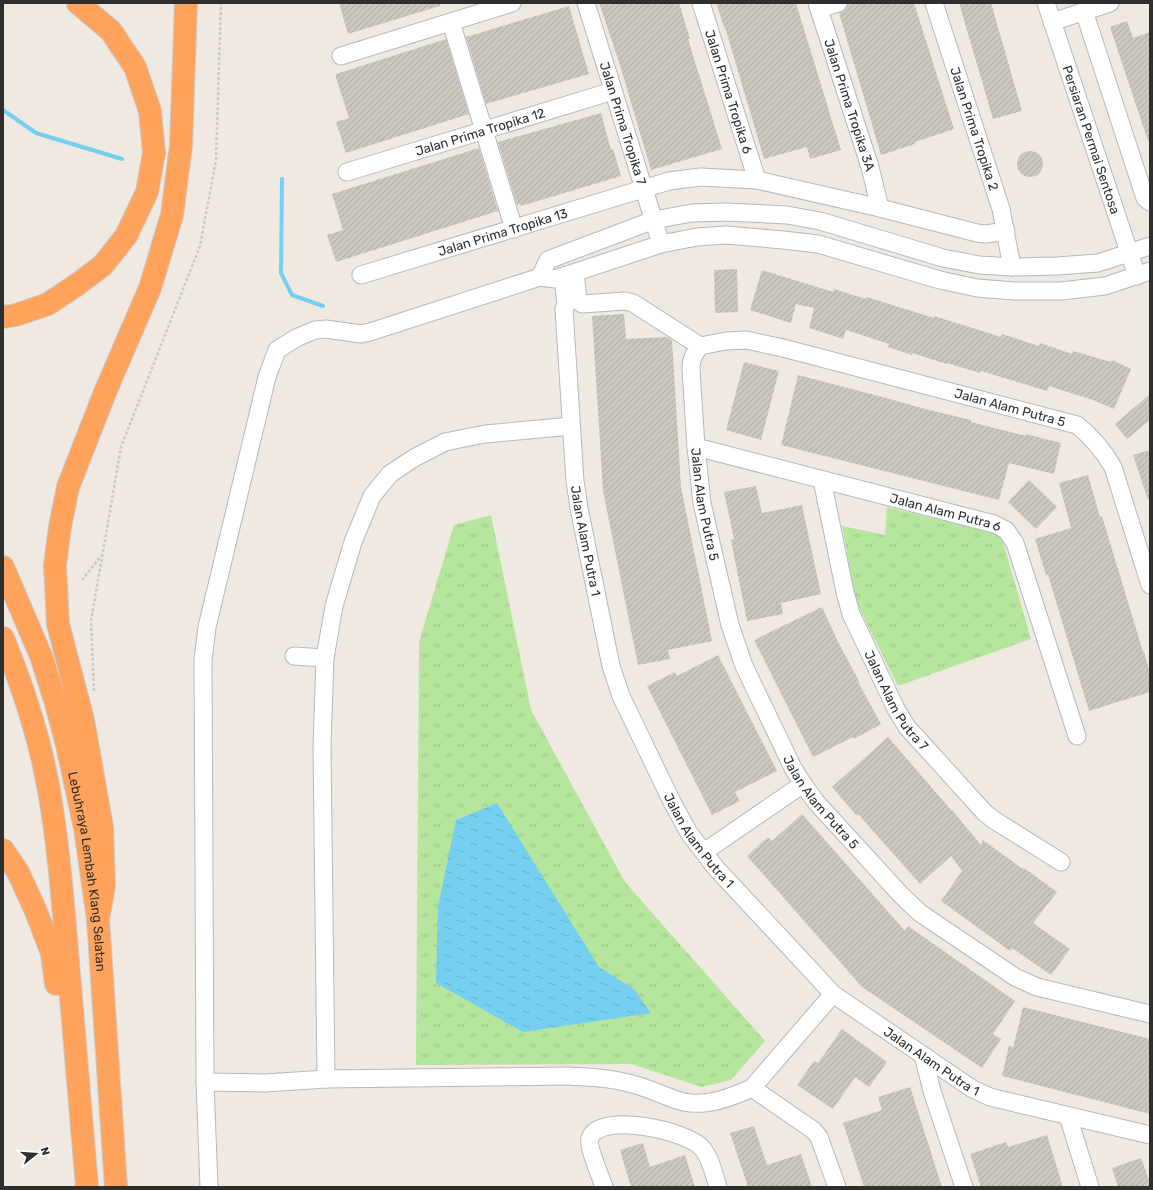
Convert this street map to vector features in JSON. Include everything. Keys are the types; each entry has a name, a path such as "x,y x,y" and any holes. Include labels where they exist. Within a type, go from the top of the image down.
{"highway":[{"path":"3,317 16,315 48,304 103,265 126,236 147,192 154,153 150,111 135,67 111,31 78,3"},
{"path":"98,919 104,886 102,827 83,720 58,624 55,565 60,527 68,487 106,390 150,288 172,216 181,145 186,3"},
{"name":"Lebuhraya Lembah Klang Selatan","path":"3,567 41,656 55,700 76,783 98,919 116,1187"},
{"name":"Lebuhraya Lembah Klang Selatan","path":"3,638 15,666 29,707 49,790 56,833 79,1080 87,1187"},
{"path":"3,850 18,872 52,953 63,1035 79,1080"}],"street":[{"path":"341,56 512,3"},
{"name":"Jalan Prima Tropika 7","path":"586,3 661,244"},
{"name":"Jalan Prima Tropika 6","path":"701,3 757,180"},
{"path":"818,6 838,3"},
{"name":"Jalan Prima Tropika 2","path":"934,3 1001,209 1011,261"},
{"name":"Persiaran Permai Sentosa","path":"1046,3 1129,253 1143,274"},
{"path":"1052,22 1110,3"},
{"name":"Jalan Prima Tropika 3A","path":"818,6 870,167 880,208"},
{"path":"1084,11 1145,198 1150,202"},
{"path":"451,22 514,229"},
{"name":"Jalan Prima Tropika 12","path":"347,172 613,91"},
{"name":"Jalan Prima Tropika 13","path":"361,275 644,188 669,181 701,177 757,180 880,208 977,233 986,234 1006,231"},
{"path":"700,346 633,303 624,301 582,304 558,276 548,260 654,220 692,213 727,212 787,216 820,221 943,258 979,265 1011,261 1098,263 1150,246"},
{"path":"209,1187 205,1082 203,660 207,627 261,400 267,377 277,350 296,338 315,330 361,334 370,332 661,244 696,237 726,235 818,244 940,280 978,288 1014,291 1061,291 1105,286 1143,274"},
{"name":"Jalan Alam Putra 1","path":"558,276 566,305 564,309 571,426 579,508 612,666 621,696 672,802 689,833 715,867 833,994 971,1088 990,1097 1150,1135"},
{"name":"Jalan Alam Putra 5","path":"1150,585 1113,467 1109,459 1084,431 1077,426 746,340 736,340 700,346 691,361 696,447 702,504 730,625 744,666 802,784 816,802 901,895 915,908 1015,976 1037,987 1150,1014"},
{"path":"326,1079 322,746 325,658 334,606 353,542 372,496 390,474 414,458 445,442 485,434 571,426"},
{"name":"Jalan Alam Putra 6","path":"696,447 994,524 1006,530 1015,543 1077,736"},
{"name":"Jalan Alam Putra 7","path":"822,480 845,592 851,614 896,709 907,727 985,813 1061,862"},
{"path":"294,656 325,658"},
{"path":"704,852 802,784"},
{"path":"205,1082 566,1076 602,1078 633,1084 685,1102 698,1103 715,1101 735,1096 752,1088 833,994"},
{"path":"923,1055 932,1091 964,1187"},
{"path":"752,1088 813,1130 819,1137 837,1187"},
{"path":"1068,1116 1090,1187"},
{"path":"604,1187 590,1147 589,1139 593,1132 600,1128 632,1124 687,1137 696,1142 703,1148 718,1187"}],"path":[{"path":"94,692 91,621 121,447 200,246 216,160 221,3"},
{"path":"82,580 102,554"}],"green space":[{"path":"887,507 1001,535 1031,639 898,686 856,602 842,526 885,535"},
{"path":"491,515 531,710 625,882 765,1041 731,1080 702,1087 631,1064 416,1065 419,642 454,525"}],"water":[{"path":"497,803 599,967 634,989 651,1013 523,1032 436,983 438,907 456,820"}],"building":[{"path":"339,3 440,3 440,6 348,34"},
{"path":"599,3 679,3 690,39 688,39 722,149 651,170 619,62"},
{"path":"716,3 796,3 841,150 810,159 807,147 764,159 725,27"},
{"path":"848,3 914,3 954,129 881,155 839,13 846,9"},
{"path":"959,3 991,3 1022,111 993,119"},
{"path":"569,6 589,74 486,104 466,37"},
{"path":"1127,21 1133,38 1150,32 1150,141 1148,141 1110,27"},
{"path":"446,39 469,114 346,153 336,122 349,118 336,74"},
{"path":"601,113 611,150 613,149 621,176 521,206 520,204 517,205 498,142"},
{"path":"479,148 498,211 336,262 327,235 343,230 332,194"},
{"path":"1030,151 1039,155 1043,164 1039,173 1030,177 1021,173 1017,164 1021,155"},
{"path":"737,269 738,312 715,313 714,270"},
{"path":"762,270 833,292 834,289 866,299 867,297 1001,337 1002,334 1039,346 1040,343 1072,354 1073,351 1111,362 1112,360 1131,369 1114,409 1093,400 1049,386 1047,391 981,371 980,373 912,353 912,355 888,347 889,344 846,330 843,339 809,328 814,308 796,304 791,323 750,310"},
{"path":"624,314 626,339 667,337 672,340 681,487 712,641 668,650 670,659 638,665 603,491 592,316"},
{"path":"744,362 779,371 761,440 726,430"},
{"path":"798,375 971,420 971,422 1061,443 1054,474 1009,463 999,500 781,445"},
{"path":"1150,394 1150,420 1127,439 1115,424"},
{"path":"1150,450 1150,500 1148,500 1133,455"},
{"path":"1088,475 1150,672 1150,692 1089,711 1048,575 1046,575 1035,539 1071,528 1059,483"},
{"path":"1029,480 1057,507 1036,529 1008,502"},
{"path":"756,486 762,513 802,505 821,594 781,603 783,614 747,621 731,540 734,539 724,492"},
{"path":"822,607 838,642 859,681 858,682 881,724 854,739 853,737 813,757 754,640"},
{"path":"718,655 777,771 735,792 740,801 712,815 647,686 675,672 677,676"},
{"path":"888,737 981,845 983,840 1057,892 1033,923 1070,949 1051,975 1012,948 1010,951 941,901 962,871 951,856 920,884 832,787"},
{"path":"802,814 905,931 908,926 1015,1001 993,1034 1001,1039 982,1068 862,987 747,856 768,837 772,841"},
{"path":"1023,1007 1150,1039 1150,1114 1002,1076 1009,1045 1013,1048"},
{"path":"842,1029 887,1062 869,1087 855,1077 833,1109 797,1085 814,1061 818,1063"},
{"path":"910,1087 942,1187 864,1187 843,1123 882,1110 878,1097"},
{"path":"754,1126 767,1165 801,1154 812,1187 748,1187 730,1133"},
{"path":"1047,1135 1063,1187 981,1187 970,1154 1006,1142 1008,1147"},
{"path":"643,1143 650,1167 685,1155 695,1187 631,1187 620,1150"},
{"path":"1141,1158 1150,1187 1118,1187 1112,1168"}],"waterway":[{"path":"3,110 36,133 122,159"},
{"path":"282,179 281,273 292,295 323,306"}]}
